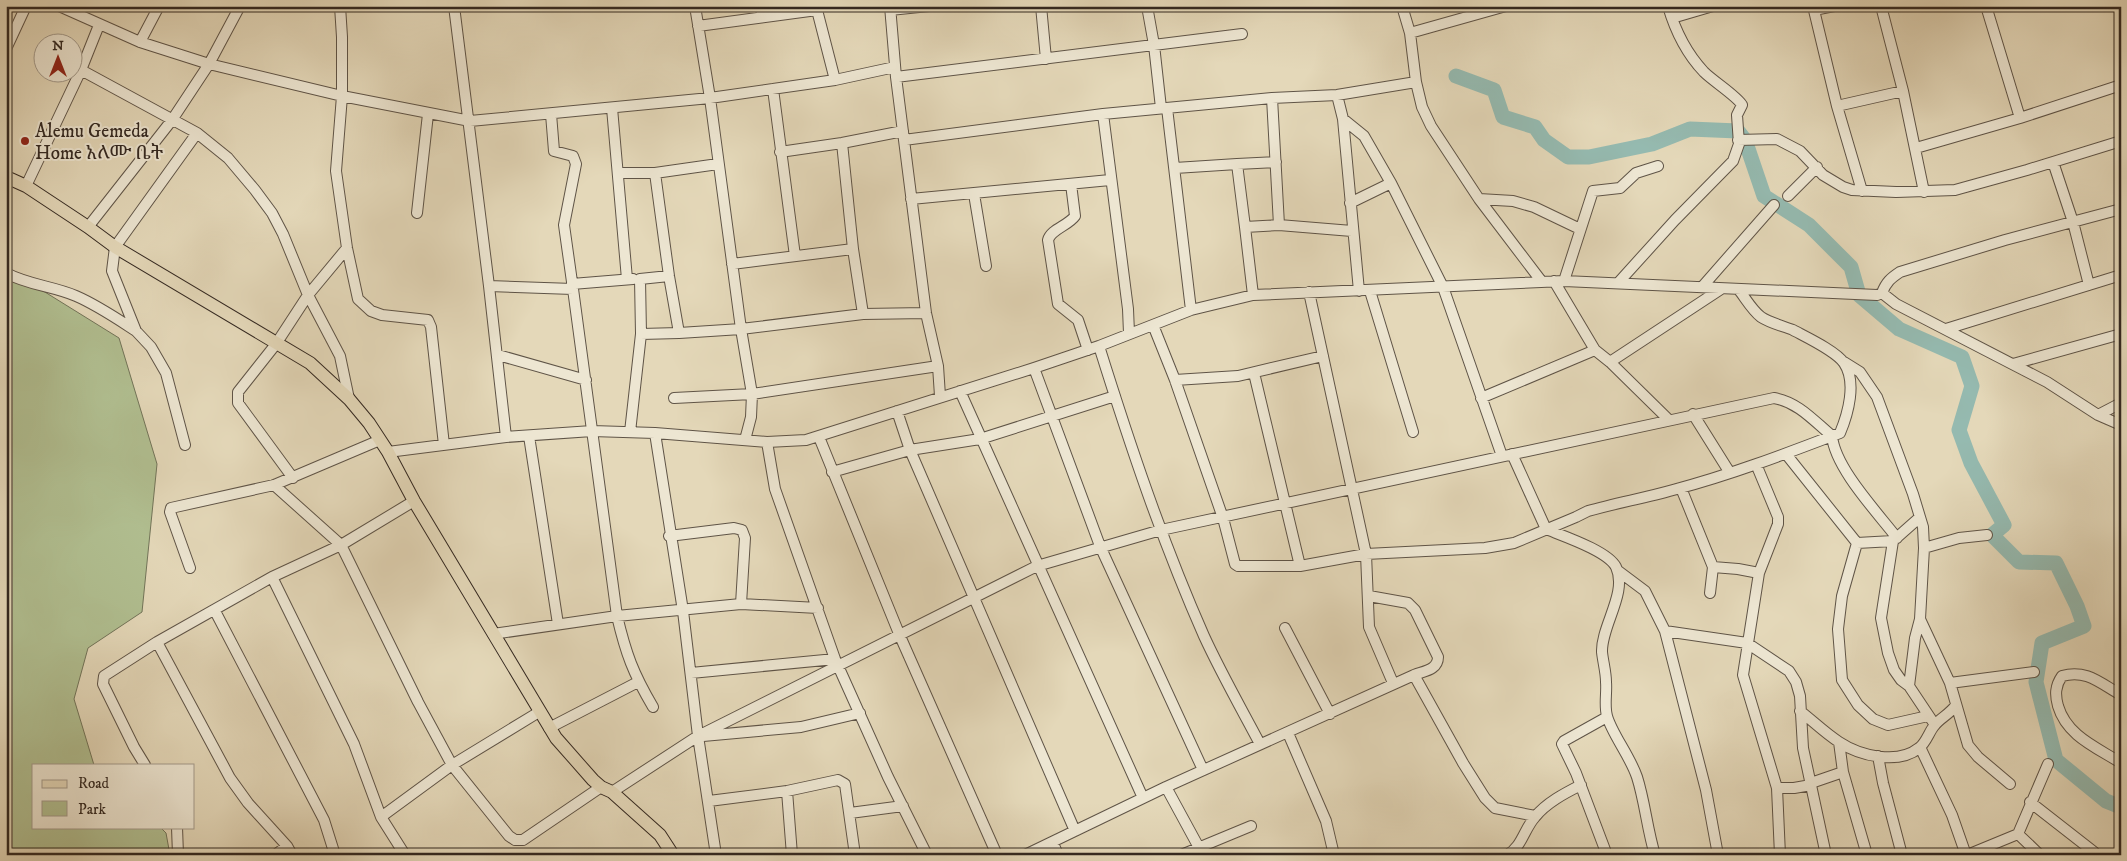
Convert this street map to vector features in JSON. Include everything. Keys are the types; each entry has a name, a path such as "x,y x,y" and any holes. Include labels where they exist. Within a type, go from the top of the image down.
{"main road":[{"path":"6,177 26,186 115,246 310,364 349,399 369,423 388,452 414,501 549,728 574,760 660,835 673,855"}],"street":[{"path":"6,49 26,6"},
{"path":"59,6 140,42 209,64 342,96 470,121 710,98 895,72 1046,59 1242,34"},
{"path":"140,42 159,6"},
{"path":"88,226 172,120 209,64 240,6"},
{"path":"340,6 342,96 336,171 347,248 358,299 364,306 382,315 423,318 428,320 432,326 444,445"},
{"path":"454,6 490,286 506,437"},
{"path":"695,6 752,394 751,417 745,440"},
{"path":"761,6 762,17"},
{"path":"929,6 890,8 895,72 911,199 926,313 938,366 940,396"},
{"path":"1040,6 1046,59"},
{"path":"1147,6 1175,168 1191,310"},
{"path":"1402,6 1410,33 1416,82 1422,108 1431,126 1479,200 1542,282"},
{"path":"1410,33 1471,11 1506,6"},
{"path":"1618,283 1675,220 1733,161 1738,151 1737,114 1742,105 1740,101 1704,71 1681,38 1668,6"},
{"path":"1672,18 1713,6"},
{"path":"1834,6 1813,8 1837,106 1862,191"},
{"path":"1881,6 1903,91 1924,192"},
{"path":"1986,6 2020,118"},
{"path":"698,26 817,8 835,80"},
{"path":"82,68 99,25"},
{"path":"82,71 197,133 228,158 256,190 272,213 283,234 308,295 340,356 349,399"},
{"path":"26,186 75,82"},
{"path":"780,152 842,143 1103,114 1272,98 1337,95 1416,82"},
{"path":"1916,148 2020,118 2121,85"},
{"path":"773,89 795,256"},
{"path":"1837,106 1903,91"},
{"path":"1337,95 1343,120 1359,291"},
{"path":"1272,98 1278,225"},
{"path":"612,108 627,279"},
{"path":"417,213 428,114"},
{"path":"551,114 554,151 573,156 576,164 564,225 617,616 626,652 638,682 653,707"},
{"path":"1103,114 1128,309 1129,333"},
{"path":"1343,120 1364,136 1391,183 1443,288 1481,398 1507,455 1546,530 1602,555 1614,564 1617,570 1645,591 1666,632 1704,781 1718,855"},
{"path":"136,331 112,271 115,246 197,133"},
{"path":"1738,140 1777,139 1800,151 1823,175 1843,187 1862,191 1924,192 1954,190 2121,141"},
{"path":"842,143 853,249 863,314"},
{"path":"1175,168 1276,162"},
{"path":"2053,162 2073,222 2089,285"},
{"path":"618,174 655,173 718,164"},
{"path":"1237,164 1253,295"},
{"path":"1658,166 1636,173 1620,188 1597,189 1593,191 1559,281 1595,350 1610,362 1669,420"},
{"path":"1788,196 1817,167"},
{"path":"655,173 668,276 679,333"},
{"path":"911,199 1110,180"},
{"path":"1350,203 1391,183"},
{"path":"1071,184 1075,216 1070,222 1050,235 1048,240 1058,304 1078,320 1088,350"},
{"path":"974,194 986,266"},
{"path":"1479,200 1514,201 1534,207 1580,229"},
{"path":"1702,288 1774,205"},
{"path":"1880,294 1890,278 1900,272 2005,240 2121,209"},
{"path":"1245,227 1278,225 1352,231"},
{"path":"293,478 238,403 238,392 276,344 308,295 347,248"},
{"path":"732,264 853,249"},
{"path":"6,273 20,280 74,295 95,304 136,331 151,347 166,373 185,445"},
{"path":"1946,329 2121,274"},
{"path":"490,286 572,287 627,279 668,276"},
{"path":"630,432 642,334 640,279"},
{"path":"388,452 506,437 592,432 655,433 767,442 806,440 1088,350 1191,310 1253,295 1443,288 1559,281 1740,290 1880,294 2047,382 2098,415 2121,425"},
{"path":"1610,362 1721,289"},
{"path":"1740,290 1751,307 1762,317 1807,337 1860,372 1878,397 1923,527 1924,548 1920,619 1915,638 1909,686"},
{"path":"1370,291 1413,432"},
{"path":"1309,292 1366,554 1369,627 1394,683"},
{"path":"642,334 741,329 863,314 926,313"},
{"path":"1153,324 1175,380 1223,518 1233,559 1238,566 1300,566 1366,554 1485,548 1514,543 1588,511 1682,488 1730,473 1840,433 1850,394 1849,375 1844,362"},
{"path":"2013,364 2121,334"},
{"path":"1099,346 1137,468 1204,637 1260,744"},
{"path":"1481,398 1595,350"},
{"path":"498,355 586,380"},
{"path":"1175,380 1238,376 1323,356"},
{"path":"674,398 752,394 938,366"},
{"path":"1034,368 1100,546 1203,770"},
{"path":"1254,373 1300,566"},
{"path":"960,390 1037,566 1143,798"},
{"path":"832,472 910,450 980,438 1052,418 1115,396"},
{"path":"274,485 341,545 418,702 452,765 508,836 515,840 523,840 698,736 837,663 900,636 1037,566 1100,546 1161,530 1693,414 1774,398 1787,400 1832,436 1833,449 1847,473 1895,540"},
{"path":"2098,415 2121,403"},
{"path":"897,411 910,450 1075,831"},
{"path":"1693,414 1730,473"},
{"path":"655,433 716,855"},
{"path":"529,436 558,624"},
{"path":"819,437 900,636 997,855"},
{"path":"190,568 170,512 171,508 274,485 380,440"},
{"path":"767,442 775,489 837,663 903,806 928,855"},
{"path":"1786,454 1857,543"},
{"path":"1756,464 1778,517 1778,524 1759,574 1743,675 1777,788 1780,855"},
{"path":"1682,488 1713,567 1710,593"},
{"path":"144,764 103,684 104,676 157,642 272,578 341,545 414,501"},
{"path":"1919,518 1895,540 1880,618 1886,647 1894,670 1901,680 1909,686 1935,725"},
{"path":"669,536 734,528 742,530 745,538 741,604"},
{"path":"1924,548 1960,538 1986,535"},
{"path":"1857,543 1895,540"},
{"path":"1857,543 1841,604 1838,629 1842,680 1858,705 1873,719 1888,724 1928,716"},
{"path":"1713,567 1738,569 1759,574"},
{"path":"1617,570 1616,599 1602,643 1607,717 1635,771 1655,855"},
{"path":"272,578 354,744 380,817 405,855"},
{"path":"1025,855 1203,770 1330,714 1394,683 1435,667 1438,657 1416,610 1408,603 1369,596"},
{"path":"493,634 617,616 741,604 818,608"},
{"path":"215,611 324,820 335,855"},
{"path":"1920,619 1950,683 1968,745 1978,757 2010,784"},
{"path":"1285,628 1330,714"},
{"path":"1666,632 1747,643 1789,671 1796,682 1800,696 1803,748 1826,855"},
{"path":"157,642 230,778 248,803 290,850 275,855"},
{"path":"691,673 837,663"},
{"path":"1950,683 2034,672"},
{"path":"2121,695 2086,675 2073,673 2062,676 2056,684 2056,700 2062,720 2078,737 2121,763"},
{"path":"1414,675 1463,763 1486,798 1495,808 1535,816"},
{"path":"549,728 638,682"},
{"path":"1800,711 1839,742 1857,751 1878,756 1898,756 1909,754 1920,747 1935,725 1949,715 1956,705"},
{"path":"380,817 452,765 539,712"},
{"path":"698,736 801,726 860,712"},
{"path":"1607,717 1564,741 1562,744 1581,785 1607,855"},
{"path":"1288,733 1326,821 1334,855"},
{"path":"1839,742 1843,772 1866,855"},
{"path":"1920,747 1969,854 2018,834 2030,802 2048,764"},
{"path":"1878,756 1883,783 1902,855"},
{"path":"1777,788 1794,788 1811,784 1843,772"},
{"path":"709,801 787,791 838,780 842,781 845,784 855,855"},
{"path":"1512,854 1535,816 1559,796 1581,785"},
{"path":"1166,787 1201,850"},
{"path":"787,791 792,855"},
{"path":"2030,802 2094,852"},
{"path":"850,813 903,806"},
{"path":"1181,855 1201,850 1251,826"},
{"path":"177,828 178,855"},
{"path":"2018,834 2040,855"},
{"path":"1053,843 1058,855"}],"green space":[{"path":"6,276 32,284 119,338 157,464 142,612 88,648 74,699 94,764 32,764 32,828 161,828 166,833 170,855 6,855"}],"waterway":[{"path":"1456,76 1494,90 1503,117 1535,127 1544,140 1568,157 1589,157 1652,144 1690,129 1738,131 1745,140 1764,196 1809,225 1851,267 1859,295 1899,329 1962,357 1972,386 1959,430 1971,463 2004,525 1992,535 2019,562 2056,563 2077,606 2084,626 2042,643 2036,682 2056,760 2106,801 2121,807"}],"place":[{"name":"Alemu Gemeda Home አለሙ ቤት","path":"25,141"}]}
